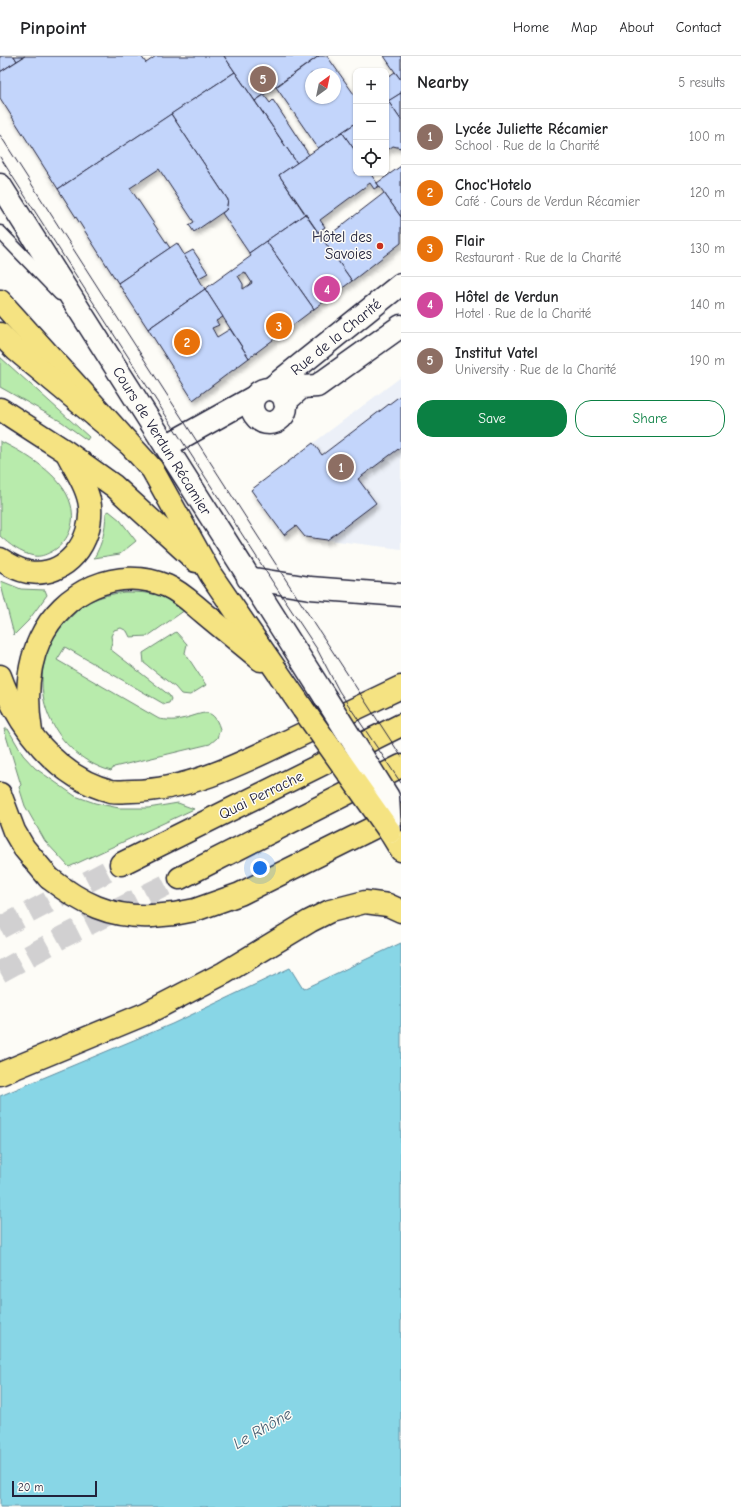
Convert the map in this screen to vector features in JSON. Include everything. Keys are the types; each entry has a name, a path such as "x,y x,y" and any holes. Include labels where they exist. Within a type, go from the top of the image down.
{"main road":[{"path":"0,301 152,469 211,575 396,841"},
{"path":"0,334 16,350 128,444"},
{"path":"0,409 24,423 114,486 211,575"},
{"path":"0,559 15,568 29,572 47,571 63,565 76,554 81,547 90,522 90,504 82,483 65,451"},
{"path":"31,734 28,712 28,691 32,668 40,639 48,625 74,597 93,586 105,582 139,579 168,586 186,598 280,676"},
{"path":"0,676 16,712 31,734 59,764 84,781 112,791 150,791 195,781 239,765 401,687"},
{"name":"Quai Perrache","path":"121,864 401,726"},
{"path":"180,878 401,766"},
{"path":"0,794 14,831 24,848 49,878 76,897 99,908 125,916 152,916 195,910 240,894 401,814"},
{"path":"0,1074 145,1014 224,973 310,921 330,911 365,902 394,908"}],"street":[{"name":"Cours de Verdun Récamier","path":"0,185 388,797 396,841"},
{"name":"Rue de la Charité","path":"270,396 401,284"},
{"name":"Rue de la Charité","path":"166,446 270,396 302,387 317,386 401,326"},
{"path":"248,578 310,588 401,595"}],"lane":[{"path":"0,232 88,322"}],"shaded area":[{"path":"401,377 401,549 305,537 296,526 284,535 251,490"}],"green space":[{"path":"0,357 89,437 87,440 62,422 0,387"},
{"path":"0,441 32,459 52,475 67,494 72,512 69,532 62,544 47,554 40,556 29,555 20,551 0,536"},
{"path":"109,511 120,520 136,541 120,554 94,558 100,547 106,513"},
{"path":"1,581 21,589 45,590 47,595 28,621 14,635 2,589"},
{"path":"124,592 150,593 170,600 185,610 148,636 130,637 127,631 121,628 114,630 111,636 112,642 110,649 169,695 171,699 169,703 164,704 65,647 57,660 159,719 176,720 205,713 213,716 220,729 217,738 210,744 114,767 111,771 89,762 70,748 56,730 47,710 42,688 43,666 50,644 64,624 76,612 93,600"},
{"path":"176,632 187,644 185,653 206,685 190,695 181,694 175,687 144,663 143,653"},
{"path":"4,729 8,729 23,755 35,768 75,796 95,803 119,808 148,808 178,803 194,809 69,867 45,841 25,806 19,787 21,785"}],"water":[{"name":"Le Rhône","path":"401,943 401,1507 0,1507 0,1096 172,1024 290,968 303,989"}],"building":[{"path":"0,56 14,56 17,61 0,72"},
{"path":"14,56 25,56 17,61"},
{"path":"25,56 141,56 146,63 156,56 224,56 235,72 58,189 0,98 0,72"},
{"path":"224,56 319,56 255,101"},
{"path":"319,56 327,56 335,68 305,68 305,104 341,104 341,76 353,93 353,125 318,148 276,87"},
{"path":"384,56 401,56 401,80 395,72"},
{"path":"235,72 297,163 279,175 305,214 249,253 222,213 226,210 228,200 171,114"},
{"path":"395,72 401,80 401,93 389,101 389,76"},
{"path":"401,93 401,120 389,102 389,100"},
{"path":"264,95 270,103 273,100 309,155 297,163 255,101"},
{"path":"389,102 401,120 401,148 393,146 389,149"},
{"path":"171,114 228,200 226,210 194,232 189,225 194,222 159,169 130,188 170,248 118,283 58,189"},
{"path":"353,125 353,148 342,132"},
{"path":"342,132 353,148 353,176 372,176 379,186 374,189 370,183 320,220 325,227 318,232 279,175"},
{"path":"401,166 401,217 377,183 389,176"},
{"path":"384,193 401,217 401,243 352,281 323,240"},
{"path":"305,214 352,281 314,309 266,241"},
{"path":"266,241 314,309 249,358 205,289 251,256 249,253","holes":["245,272 252,283 243,289 243,284 238,276"]},
{"path":"177,243 205,289 148,329 118,283"},
{"path":"193,250 208,273 199,278 184,255"},
{"path":"205,289 223,317 216,321 219,325 212,328 217,337 230,329 249,358 193,400 148,329"},
{"path":"401,395 401,447 358,479 376,503 327,540 305,537 296,526 284,535 251,490 313,443 322,455"}],"tunnel":[{"path":"0,928 121,864"},
{"path":"0,972 63,937 180,878"}],"tram line":[{"path":"0,135 401,756"},
{"path":"0,157 317,649 339,691 401,783"}],"place":[{"name":"Institut Vatel","path":"263,79"},
{"name":"Hôtel des Savoies","path":"380,246"},
{"name":"Hôtel de Verdun","path":"327,289"},
{"name":"Flair","path":"279,326"},
{"name":"Choc'Hotelo","path":"187,342"},
{"name":"Lycée Juliette Récamier","path":"341,467"}]}
